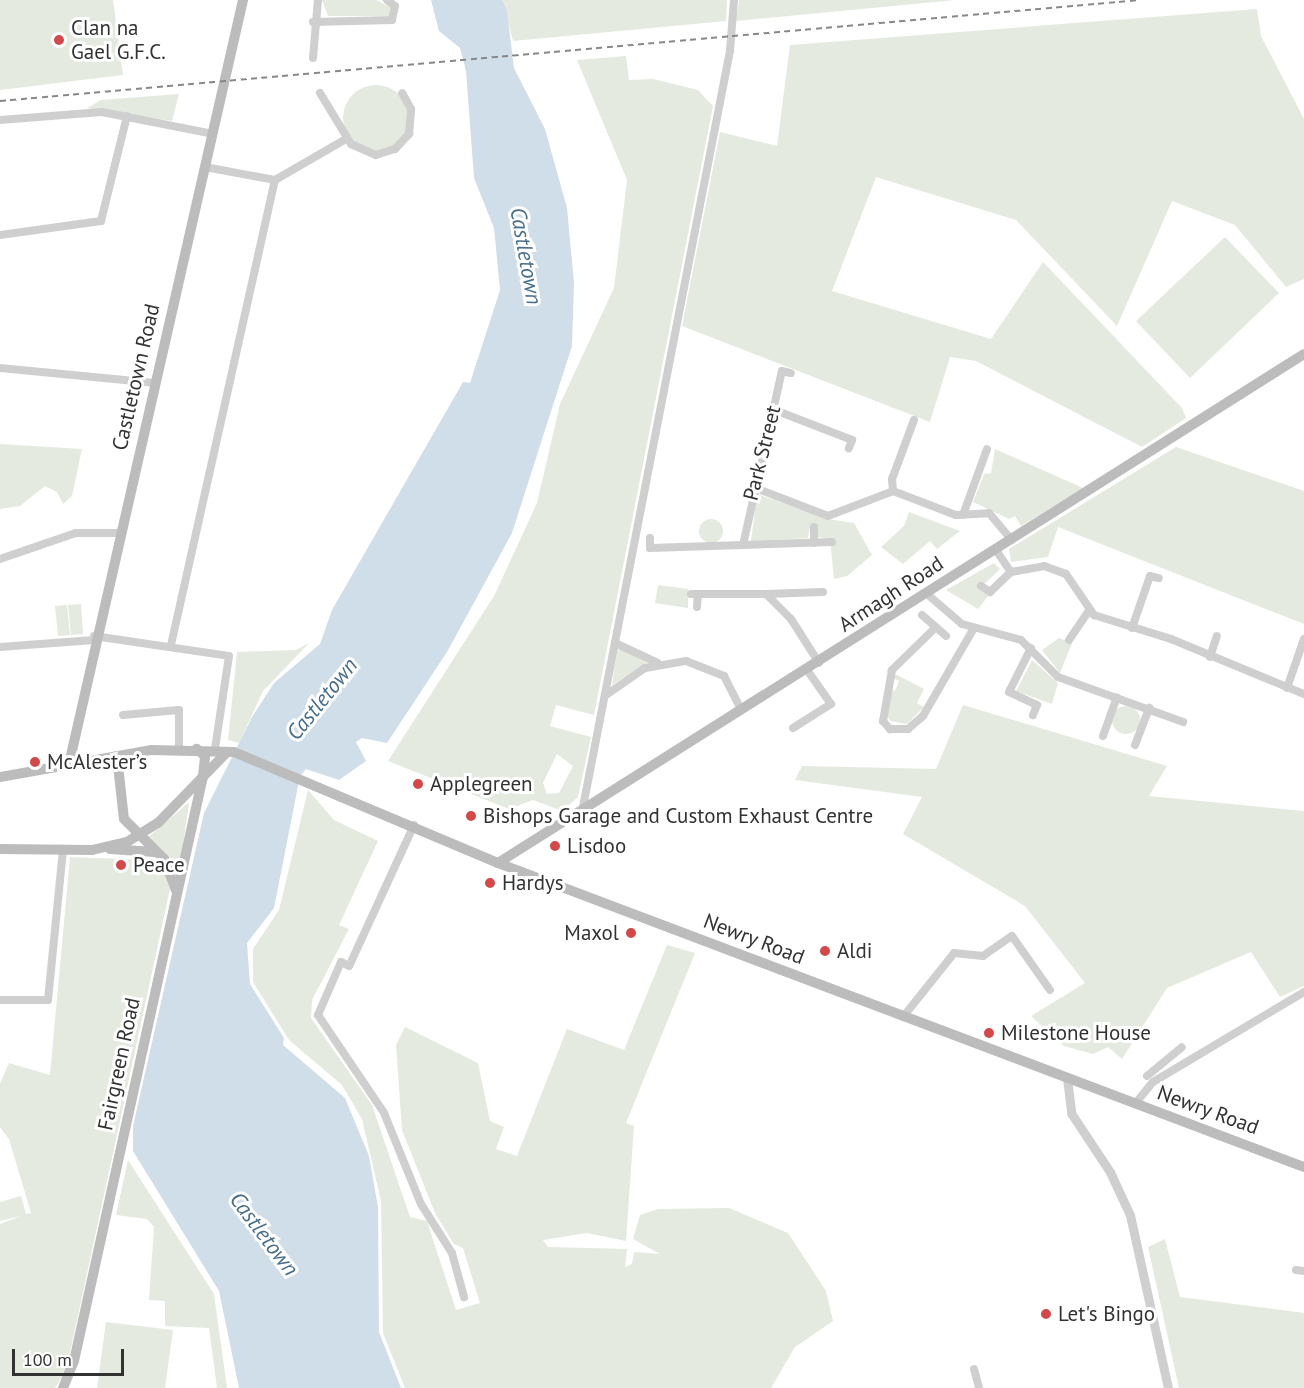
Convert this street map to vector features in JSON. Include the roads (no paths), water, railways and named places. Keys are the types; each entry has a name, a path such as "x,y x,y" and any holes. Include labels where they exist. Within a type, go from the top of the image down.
{"main road":[{"name":"Castletown Road","path":"69,764 94,638 243,0"},
{"name":"Armagh Road","path":"498,863 583,807 819,663 1304,354"},
{"name":"Newry Road","path":"0,777 117,756 179,748 215,749 230,752 311,781 498,863 1304,1167"},
{"name":"Fairgreen Road","path":"63,1388 74,1362 203,776 205,758 197,749"},
{"path":"110,849 138,836 174,808 203,776 230,752"},
{"path":"117,756 122,812 138,836 170,869 175,900"},
{"path":"0,849 110,849 154,852"}],"street":[{"path":"314,58 313,22 318,0"},
{"path":"313,22 392,20 395,6 387,0"},
{"path":"583,807 730,51 734,0"},
{"path":"321,93 346,139 369,154 400,145 412,117 402,93"},
{"path":"0,120 92,112 127,116 213,134"},
{"path":"0,235 101,221 127,116"},
{"path":"205,167 275,180 346,139"},
{"path":"171,645 275,180"},
{"path":"0,368 155,383"},
{"name":"Park Street","path":"743,545 753,487 782,371 791,374"},
{"path":"772,409 852,440 849,448"},
{"path":"893,491 892,479 914,420"},
{"path":"963,515 987,448"},
{"path":"981,465 991,468"},
{"path":"753,487 828,516 893,491 963,515 989,513 1012,540"},
{"path":"814,527 814,543"},
{"path":"0,559 76,533 119,533"},
{"path":"650,538 650,548 832,542"},
{"path":"996,550 1011,572"},
{"path":"981,586 990,592 1011,572 1059,569 1077,583 1089,610 1304,694"},
{"path":"1132,628 1150,576 1159,578"},
{"path":"697,607 695,594 823,592"},
{"path":"765,594 791,619 819,663"},
{"path":"927,594 949,617 974,628 1002,633 1032,648 1058,677 1183,722"},
{"path":"1069,640 1089,610"},
{"path":"922,615 946,636"},
{"path":"936,627 892,670 884,721 890,729 908,729 923,716 974,628"},
{"path":"1210,657 1217,636"},
{"path":"0,647 94,638 171,645 229,656 215,749"},
{"path":"1287,688 1304,639"},
{"path":"615,643 658,663 698,662 718,671 741,709"},
{"path":"1032,648 1009,692 1037,705 1033,716"},
{"path":"606,695 658,663"},
{"path":"793,728 831,704 807,670"},
{"path":"1103,736 1117,697"},
{"path":"1135,745 1149,708"},
{"path":"123,715 179,710 179,748"},
{"path":"414,825 349,966 341,962 318,1015 384,1113 421,1204 452,1252 464,1297"},
{"path":"0,1000 48,1000 63,850"},
{"path":"903,1017 954,953 983,956 1012,936 1050,990"},
{"path":"1135,1104 1141,1091 1304,993"},
{"path":"1147,1076 1182,1047"},
{"path":"1173,1054 1180,1067"},
{"path":"1067,1078 1071,1113 1110,1172 1130,1215 1168,1388"},
{"path":"974,1369 979,1388"}],"water":[{"name":"Castletown","path":"431,0 502,0 507,11 514,68 545,129 567,208 574,283 572,346 512,533 447,652 387,743 362,738 356,742 366,761 339,780 306,769 300,776 274,908 247,943 250,984 284,1038 283,1045 345,1098 369,1156 378,1207 379,1332 401,1388 239,1388 219,1291 133,1151 133,1126 204,813 252,717 274,683 320,644 332,610 463,382 470,383 500,290 494,228 474,178 466,71 460,48 439,31"}],"railway":[{"path":"0,101 1140,0"}],"place":[{"name":"Clan na Gael G.F.C.","path":"59,40"},
{"name":"McAlester’s","path":"35,762"},
{"name":"Applegreen","path":"418,784"},
{"name":"Bishops Garage and Custom Exhaust Centre","path":"471,816"},
{"name":"Lisdoo","path":"555,846"},
{"name":"Peace","path":"121,865"},
{"name":"Hardys","path":"490,883"},
{"name":"Maxol","path":"631,933"},
{"name":"Aldi","path":"825,951"},
{"name":"Milestone House","path":"989,1033"},
{"name":"Let's Bingo","path":"1046,1314"}]}
